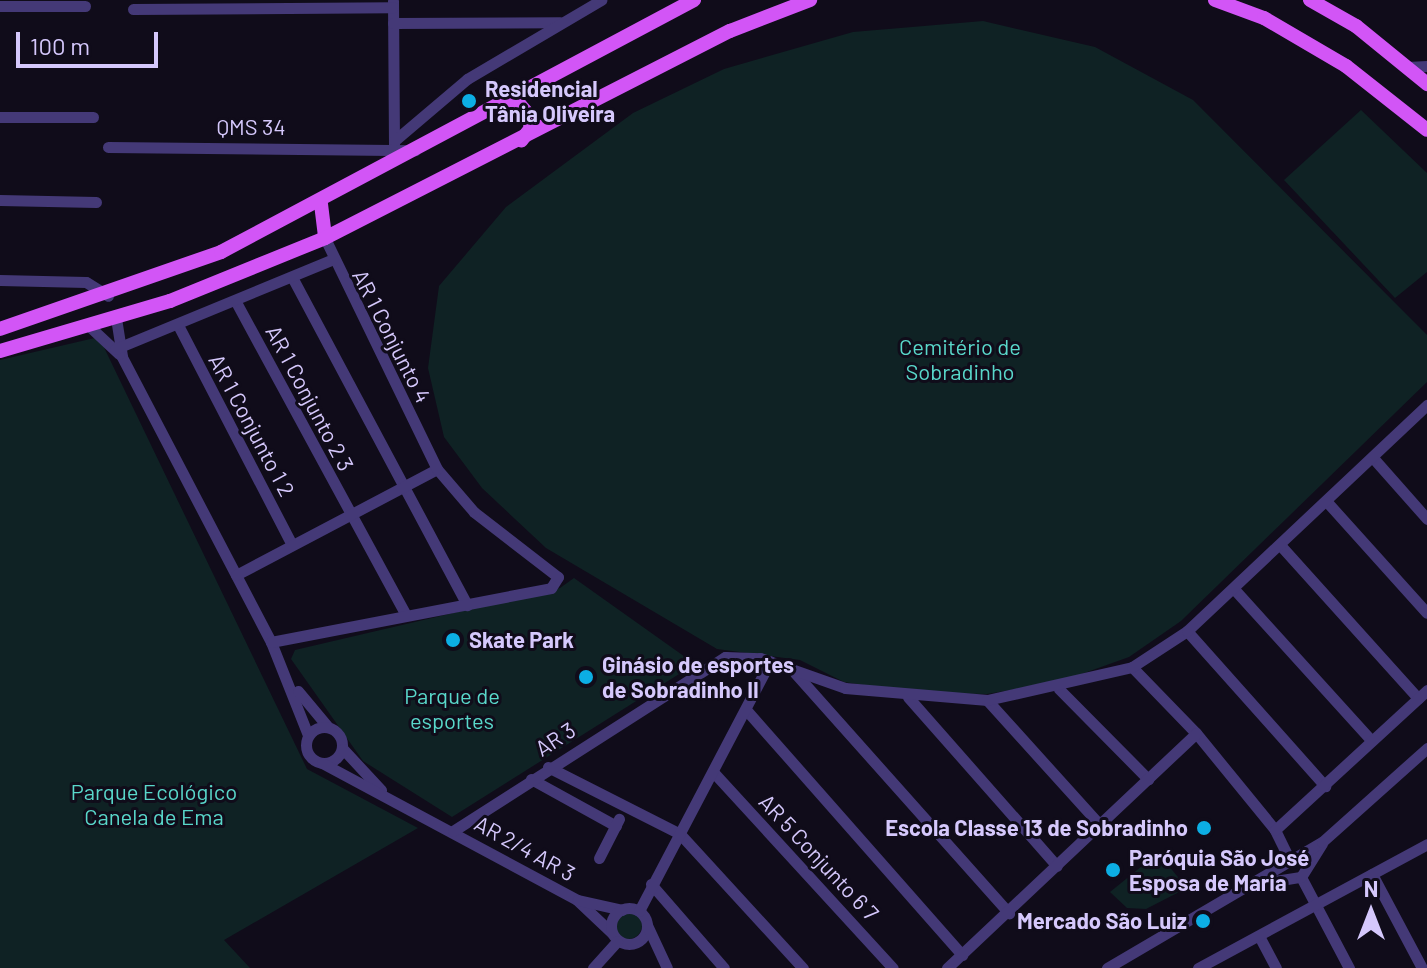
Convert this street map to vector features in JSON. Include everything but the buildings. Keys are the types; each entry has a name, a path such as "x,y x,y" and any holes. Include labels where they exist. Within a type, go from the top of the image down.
{"main road":[{"path":"0,329 109,297 290,220 694,0"},
{"path":"0,351 116,318 325,238 519,145 730,31 810,0"},
{"path":"1215,0 1264,18 1346,66 1427,130"},
{"path":"1310,0 1427,84"},
{"path":"498,107 520,105 528,114 531,128 519,145"},
{"path":"321,204 325,238"},
{"path":"290,220 301,232 298,249"}],"street":[{"path":"394,144 467,79 601,0"},
{"path":"133,9 393,3 394,144 387,167"},
{"path":"0,6 85,6"},
{"path":"393,23 561,22"},
{"path":"1407,67 1427,66"},
{"path":"0,117 93,117"},
{"name":"QMS 34","path":"108,147 394,144 417,151"},
{"path":"0,200 96,202"},
{"path":"325,238 331,260"},
{"name":"AR 1 Conjunto 4","path":"118,351 331,260 437,469 474,512 558,577 551,588 467,605"},
{"path":"271,642 467,605 292,277"},
{"path":"0,280 86,282 109,297"},
{"name":"AR 1 Conjunto 2 3","path":"236,302 406,615"},
{"path":"116,318 118,351"},
{"name":"AR 1 Conjunto 1 2","path":"178,325 291,543"},
{"path":"89,326 118,351 271,642 287,674 308,735 307,753 322,763 343,749"},
{"path":"639,911 651,884 748,712 770,661 795,673 908,697 987,700 1059,689 1132,667 1187,631 1425,412"},
{"path":"1374,459 1427,519"},
{"path":"236,575 291,543 437,469"},
{"path":"1327,502 1427,613"},
{"path":"1275,830 1422,694 1281,546"},
{"path":"1234,589 1370,739"},
{"path":"1187,631 1325,786"},
{"name":"AR 3","path":"453,831 548,767 725,657 770,661"},
{"path":"1132,667 1196,733 1275,830 1349,968"},
{"path":"795,673 1009,913"},
{"path":"287,674 343,749 387,797"},
{"path":"1059,689 1148,779"},
{"path":"908,697 1057,866"},
{"path":"987,700 1100,825"},
{"path":"748,712 962,955"},
{"path":"308,735 328,727"},
{"path":"947,968 1009,913 1196,733"},
{"path":"1262,883 1300,875 1322,842 1427,748"},
{"name":"AR 2/4 AR 3","path":"322,763 577,900"},
{"path":"548,767 624,810 680,834 803,968"},
{"name":"AR 5 Conjunto 6 7","path":"715,774 893,968"},
{"path":"531,779 616,826"},
{"path":"599,858 624,810"},
{"path":"1107,968 1262,883 1288,859 1322,842"},
{"path":"1201,967 1427,844"},
{"path":"1288,859 1300,875"},
{"path":"1372,874 1422,968"},
{"path":"651,884 724,968"},
{"path":"577,900 639,911"},
{"path":"577,900 618,939 664,964"},
{"path":"593,968 618,939 622,910"},
{"path":"639,911 664,964"},
{"path":"618,939 643,937 647,924"},
{"path":"1259,936 1276,968"}],"green space":[{"name":"Cemitério de Sobradinho","path":"983,21 1095,47 1193,100 1427,335 1427,382 1181,621 1129,657 1062,681 987,694 918,693 844,682 800,660 717,649 546,548 482,488 444,437 428,368 439,286 506,207 633,113 724,69 853,32"},
{"path":"1361,110 1427,173 1427,272 1395,298 1284,180"},
{"name":"Parque Ecológico Canela de Ema","path":"99,337 307,769 418,828 224,940 250,968 0,968 0,360"},
{"name":"Parque de esportes","path":"574,578 695,664 452,817 363,761 291,659 295,650 560,588"},
{"path":"1158,853 1187,888 1146,909 1127,908 1110,892"},
{"path":"628,911 638,915 642,925 638,935 628,939 618,935 614,925 618,915"}],"place":[{"name":"Residencial Tânia Oliveira","path":"469,101"},
{"name":"Skate Park","path":"453,640"},
{"name":"Ginásio de esportes de Sobradinho II","path":"586,677"},
{"name":"Escola Classe 13 de Sobradinho","path":"1204,828"},
{"name":"Paróquia São José Esposa de Maria","path":"1113,870"},
{"name":"Mercado São Luiz","path":"1203,921"}]}
